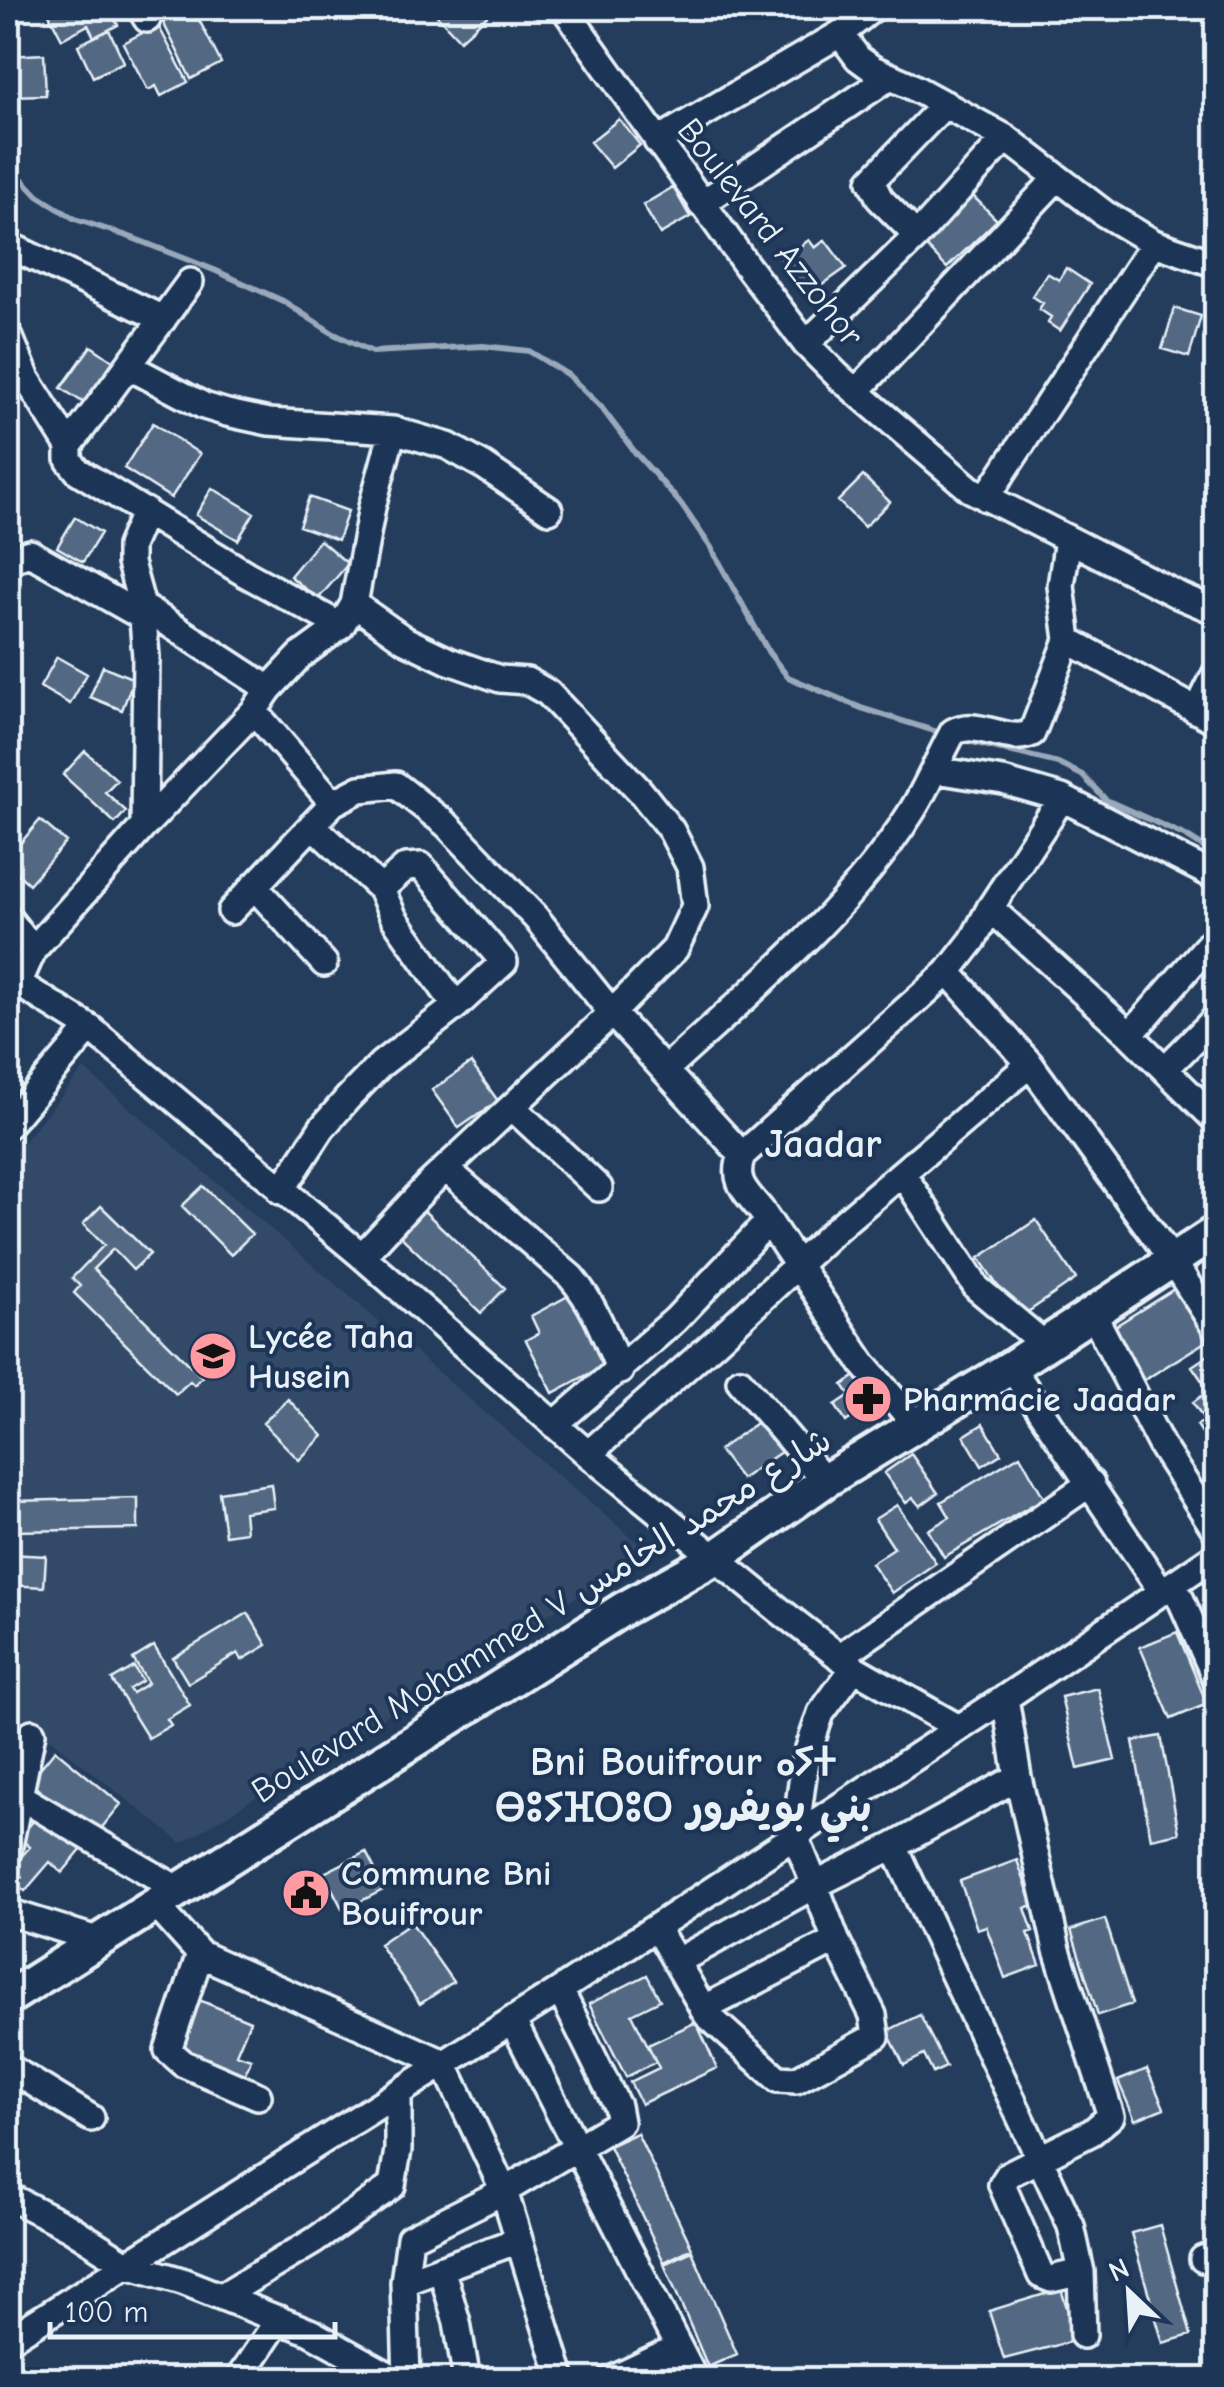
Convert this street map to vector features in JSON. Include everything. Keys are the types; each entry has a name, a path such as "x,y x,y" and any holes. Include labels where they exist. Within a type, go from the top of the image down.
{"main road":[{"name":"Boulevard Mohammed V شارع محمد الخامس","path":"8,1998 607,1619 715,1558 825,1481 1011,1367 1216,1232"}],"street":[{"name":"Boulevard Azzohor","path":"564,8 700,204 806,344 856,392 953,478 986,498 1180,596 1216,608"},
{"path":"656,141 840,34 873,8"},
{"path":"840,34 858,58 888,78 908,84 1006,138 1105,214 1154,243 1216,264"},
{"path":"700,204 888,78"},
{"path":"917,236 880,199 871,181 944,104"},
{"path":"806,344 917,236 1006,138"},
{"path":"856,392 1057,178"},
{"path":"986,498 1154,243"},
{"path":"8,245 163,319"},
{"path":"190,282 69,446 74,468 246,574 449,661 500,679 526,681 548,692 640,791 671,830 690,867 695,906 675,949 446,1169 362,1256"},
{"path":"8,333 27,378 69,446"},
{"path":"128,366 227,414 269,422 393,430 448,446 548,510"},
{"path":"393,430 348,615 268,689 254,711 33,950 13,980 90,1028 362,1256 588,1454 846,1662 957,1727"},
{"path":"144,826 147,731 142,612 130,563 130,546 145,510"},
{"path":"666,1070 845,898 908,818 950,737 963,728 1019,737 1032,734 1068,640 1060,586 1068,539"},
{"path":"8,560 30,553 142,612 268,689"},
{"path":"1068,640 1207,716 1216,673"},
{"path":"254,711 333,803"},
{"path":"937,766 1062,798 1216,877"},
{"path":"231,912 333,803 360,788 396,785 447,825 523,905 612,1013 742,1155"},
{"path":"916,1425 864,1365 736,1177 742,1155 948,972 973,940 1062,798"},
{"path":"312,825 381,889 394,918 456,1006"},
{"path":"281,1191 322,1128 381,1064 456,1006 504,962 421,866 406,868 381,889"},
{"path":"254,886 324,963"},
{"path":"990,908 1130,1034 1216,1120"},
{"path":"8,918 33,950"},
{"path":"1130,1034 1216,936"},
{"path":"948,972 1030,1064 1172,1260 1216,1329"},
{"path":"1164,1069 1216,1018"},
{"path":"8,1125 90,1028"},
{"path":"588,1454 1030,1064"},
{"path":"512,1107 599,1188"},
{"path":"446,1169 585,1294 620,1371"},
{"path":"902,1174 978,1288 1044,1344"},
{"path":"554,1425 675,1320 768,1222"},
{"path":"1093,1314 1162,1447 1216,1531"},
{"path":"1011,1367 1168,1588 1216,1679"},
{"path":"740,1381 825,1481"},
{"path":"656,1927 703,2008 735,2043 778,2078 796,2080 876,2036 873,2016 836,1940 796,1836 805,1760 812,1736 846,1662 1091,1483"},
{"path":"8,2340 560,1990 1216,1555"},
{"path":"1005,1698 1018,1777 1058,1950 1111,2116 1092,2132 1009,2174 1002,2185 1041,2275 1052,2279 1081,2272"},
{"path":"8,1851 32,1733"},
{"path":"676,1962 1018,1777"},
{"path":"18,1796 168,1898 200,1954 444,2063 504,2191 562,2380"},
{"path":"894,1846 1071,2226 1081,2272 1084,2334"},
{"path":"8,1912 97,1940"},
{"path":"703,2008 836,1940"},
{"path":"200,1954 168,2050 184,2064 258,2096"},
{"path":"407,2380 404,2282 406,2250 412,2235 504,2191 618,2124 620,2112 560,1990"},
{"path":"512,2020 695,2380"},
{"path":"8,2067 91,2118"},
{"path":"222,2296 392,2186 398,2150 398,2095"},
{"path":"8,2196 128,2264 280,2319 396,2380"},
{"path":"404,2282 518,2240"},
{"path":"441,2268 457,2322 467,2380"},
{"path":"238,2380 280,2319"},
{"path":"612,2380 678,2348"}],"shaded area":[{"name":"Lycée Taha Husein","path":"84,1069 648,1552 182,1843 20,1715 8,1713 8,1160"}],"building":[{"path":"46,8 108,8 118,25 94,37 88,25 62,39"},
{"path":"193,8 221,63 191,79 163,22"},
{"path":"430,8 491,8 493,10 460,40"},
{"path":"158,25 188,82 161,96 156,86 148,90 123,43"},
{"path":"109,30 124,62 93,77 78,45"},
{"path":"44,54 46,95 8,96 8,56"},
{"path":"619,119 640,145 612,168 590,142"},
{"path":"673,187 690,217 660,234 643,205"},
{"path":"973,196 997,220 947,268 924,244"},
{"path":"809,240 815,248 825,240 846,268 808,295 782,259"},
{"path":"1066,268 1090,284 1060,331 1048,323 1051,317 1039,309 1043,303 1032,296 1047,273 1059,280"},
{"path":"1175,308 1201,316 1189,357 1162,349"},
{"path":"91,346 113,361 84,403 61,388"},
{"path":"153,423 200,454 171,498 124,468"},
{"path":"863,476 890,502 864,527 838,501"},
{"path":"212,488 254,513 238,540 196,515"},
{"path":"309,497 348,511 338,540 299,526"},
{"path":"75,517 101,533 83,562 57,547"},
{"path":"320,540 348,564 318,599 290,576"},
{"path":"57,657 87,674 70,704 40,687"},
{"path":"103,666 134,679 122,710 90,697"},
{"path":"85,751 117,780 105,792 126,811 115,823 63,775"},
{"path":"40,820 66,842 29,884 8,865 8,858"},
{"path":"471,1063 498,1101 459,1128 432,1090"},
{"path":"203,1186 252,1234 231,1255 182,1206"},
{"path":"418,1205 505,1288 481,1313 394,1230"},
{"path":"101,1206 150,1254 133,1270 113,1249 93,1269 202,1377 194,1385 190,1381 176,1394 74,1293 80,1286 72,1278 104,1245 83,1224"},
{"path":"1036,1220 1076,1279 1019,1318 979,1258"},
{"path":"1185,1282 1216,1335 1138,1384 1106,1332"},
{"path":"572,1294 609,1363 553,1393 526,1340 539,1333 531,1316"},
{"path":"1216,1350 1216,1432 1206,1439 1197,1425 1205,1421 1193,1402 1209,1391 1192,1366"},
{"path":"855,1376 874,1402 846,1422 835,1405 850,1395 843,1385"},
{"path":"288,1399 323,1436 299,1460 263,1423"},
{"path":"759,1421 781,1452 741,1479 719,1450"},
{"path":"983,1424 1001,1454 982,1466 964,1436"},
{"path":"911,1454 938,1493 920,1506 913,1498 906,1503 884,1473"},
{"path":"1020,1455 1044,1498 944,1557 928,1530 950,1517 941,1502"},
{"path":"271,1484 274,1508 244,1512 246,1532 225,1535 219,1492"},
{"path":"138,1498 138,1529 13,1531 13,1501"},
{"path":"897,1505 936,1563 892,1593 871,1563 894,1548 875,1519"},
{"path":"8,1554 46,1556 44,1587 8,1585"},
{"path":"248,1613 267,1645 242,1660 238,1653 188,1683 173,1658"},
{"path":"1177,1632 1207,1704 1171,1719 1140,1647"},
{"path":"154,1646 190,1705 167,1719 171,1725 148,1738 112,1680 134,1667 142,1681 129,1689 132,1693 148,1683 133,1659"},
{"path":"1098,1688 1115,1760 1078,1769 1061,1697"},
{"path":"8,1721 27,1725 8,1817"},
{"path":"1161,1736 1179,1833 1151,1839 1133,1741"},
{"path":"55,1750 121,1804 95,1836 29,1782"},
{"path":"40,1813 82,1849 62,1873 50,1862 25,1891 16,1884 22,1877 11,1868 30,1847 19,1838"},
{"path":"366,1852 385,1889 343,1910 324,1873"},
{"path":"1017,1860 1033,1905 1025,1908 1033,1931 1028,1933 1040,1965 1005,1978 986,1926 977,1929 960,1881"},
{"path":"1105,1919 1132,2004 1098,2015 1071,1930"},
{"path":"411,1922 453,1982 420,2004 379,1944"},
{"path":"647,1975 660,2000 632,2014 656,2062 626,2077 589,2004"},
{"path":"199,2000 250,2021 236,2054 251,2059 244,2076 178,2051"},
{"path":"920,2015 946,2067 933,2073 924,2055 904,2065 887,2031"},
{"path":"696,2022 717,2068 641,2104 630,2082 659,2068 648,2045"},
{"path":"1147,2069 1164,2108 1135,2120 1118,2081"},
{"path":"637,2133 692,2248 664,2262 609,2146"},
{"path":"1216,2202 1216,2234 1211,2236 1204,2204"},
{"path":"1160,2225 1191,2335 1163,2343 1131,2233"},
{"path":"692,2251 737,2354 708,2367 664,2264"},
{"path":"1061,2289 1077,2340 1004,2359 989,2311"}],"waterway":[{"path":"8,164 38,196 75,219 214,270 283,301 334,334 372,352 483,346 529,351 568,375 601,407 681,504 712,549 769,653 788,677 861,708 944,734"},
{"path":"960,739 1058,763 1082,775 1106,800 1186,836 1216,855"}],"place":[{"name":"Lycée Taha Husein","path":"213,1356"},
{"name":"Pharmacie Jaadar","path":"868,1399"},
{"name":"Commune Bni Bouifrour","path":"306,1893"}],"district":[{"name":"Jaadar","path":"823,1143"},
{"name":"Bni Bouifrour ⴰⵢⵜ ⴱⵓⵢⴼⵔⵓⵔ بني بويفرور","path":"683,1784"}]}
